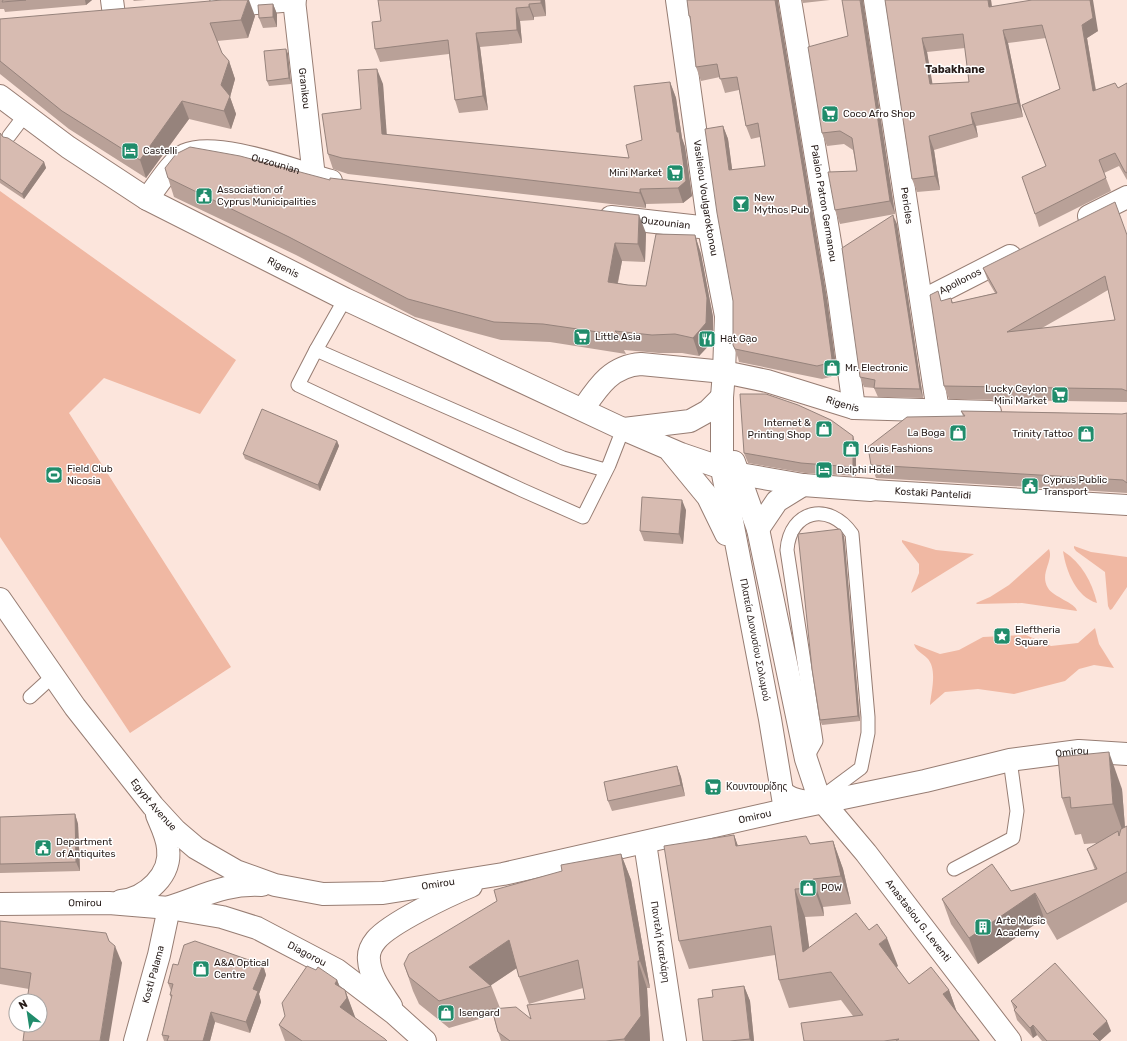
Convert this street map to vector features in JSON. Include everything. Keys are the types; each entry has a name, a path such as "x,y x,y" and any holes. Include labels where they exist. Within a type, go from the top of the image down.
{"street":[{"path":"200,8 294,0"},
{"name":"Granikou","path":"294,0 314,177"},
{"name":"Vasileiou Voulgaroktonou","path":"677,0 709,228 726,316 722,397 722,435 731,472"},
{"name":"Palaion Patron Germanou","path":"790,0 839,298 854,408"},
{"name":"Pericles","path":"875,0 938,411"},
{"path":"91,17 113,8 138,13"},
{"name":"Rigenis","path":"0,96 111,176 148,199 345,299 623,429 668,449 731,472"},
{"name":"Ouzounian","path":"148,199 174,163 184,155 197,152 216,152 258,159 314,177 353,187"},
{"path":"1071,226 1127,197"},
{"name":"Ouzounian","path":"590,214 709,228"},
{"name":"Apollonos","path":"922,301 1028,247"},
{"name":"Rigenis","path":"582,409 609,375 629,365 641,364 724,372 767,382 854,408 1009,412"},
{"path":"623,429 690,422 708,412 722,397"},
{"path":"668,449 708,497 722,523 741,570"},
{"path":"731,472 758,528 806,759 816,789 823,802"},
{"name":"Kostaki Pantelidi","path":"731,472 803,485 1127,505"},
{"name":"Πλατεία Διονυσίου Σολωμού","path":"731,472 741,570 770,719 785,810"},
{"path":"758,528 777,501 803,485"},
{"name":"Egypt Avenue","path":"0,599 75,706 153,806 176,831 196,848 236,871 275,885 323,894 383,893"},
{"name":"Omirou","path":"383,893 502,874 645,843 785,810 925,781 1010,760 1079,751 1127,754"},
{"name":"Anastasiou G. Leventi","path":"823,802 866,853 1010,1041"},
{"path":"109,903 128,901 142,895 152,887 164,870 168,860 168,848 153,806"},
{"name":"Παντελή Κατελάρη","path":"645,843 675,1041"},
{"path":"395,1014 371,973 370,948 377,939 400,922 436,903 502,874"},
{"path":"169,908 211,891 230,886 249,884 275,885"},
{"name":"Omirou","path":"0,904 109,903 169,908"},
{"name":"Diagorou","path":"169,908 222,917 257,928 337,970 395,1014 425,1041"},
{"name":"Kosti Palama","path":"136,1041 159,955 169,908"}],"lane":[{"path":"9,136 25,114"},
{"path":"345,299 298,385 522,490 583,517 605,470 609,465 623,429"},
{"path":"316,350 562,458 605,470"},
{"path":"780,784 787,792 793,795 808,797 823,802 826,794 861,768 866,749 868,717 852,534 846,525 837,519 823,514 816,514 799,521 788,537 787,550 816,741 806,759"},
{"path":"30,697 53,676"},
{"path":"954,869 1013,838 1017,811 1010,760"}],"shaded area":[{"name":"Field Club Nicosia","path":"0,191 236,360 200,414 104,378 69,413 231,667 130,733 0,537"},
{"path":"902,540 936,550 974,554 911,593 919,573 919,564"},
{"path":"1074,546 1091,552 1127,557 1127,587 1112,609 1110,610 1108,606 1105,572 1076,551"},
{"path":"1049,549 1050,558 1045,577 1048,588 1054,594 1073,605 1077,611 1022,603 976,603 990,597 1009,585"},
{"path":"1063,551 1081,567 1089,580 1097,603 1083,595 1073,582 1064,559"},
{"path":"1095,628 1099,644 1114,668 1094,665 1079,669 1065,681 1014,694 978,689 945,692 930,705 933,681 932,668 927,658 914,644 940,654 959,650 983,637 1026,635 1051,646 1078,643"}],"building":[{"path":"3,0 26,0 2,2"},
{"path":"222,0 248,0 241,20 210,23 222,53 229,61 221,85 230,96 224,111 182,101 140,160 62,111 0,61 0,19"},
{"path":"378,0 541,0 541,3 529,4 529,7 516,8 517,30 476,33 483,96 455,100 448,40 375,49 372,22 381,21"},
{"path":"687,0 775,0 822,286 832,359 825,364 817,366 735,349 733,345 733,301 717,213 705,129 723,126 729,170 765,166 758,123 746,126 737,77 720,79 717,64 696,67"},
{"path":"842,0 860,0 890,201 835,210 828,172 857,171 852,138 840,131 822,133 808,47 848,36"},
{"path":"885,0 988,0 989,7 1032,0 1090,0 1093,18 1082,25 1093,91 1115,83 1118,88 1127,83 1127,173 1125,172 1115,153 1099,160 1106,178 1035,214 1022,177 1046,166 1022,105 1060,89 1042,25 1003,30 1018,103 971,113 973,124 929,136 935,176 912,179","holes":["963,34 969,82 930,84 922,38"]},
{"path":"273,4 273,17 259,18 258,5"},
{"path":"286,49 289,78 267,81 264,51"},
{"path":"377,69 382,134 629,158 626,145 642,140 634,86 670,82 686,181 678,188 640,189 640,193 342,158 328,154 322,114 361,109 358,70"},
{"path":"0,133 3,137 8,138 44,162 22,194 0,179"},
{"path":"190,147 240,156 330,180 330,178 639,215 638,244 615,243 608,282 646,286 656,234 695,235 707,298 706,323 693,338 675,334 652,335 615,331 619,335 543,324 494,322 408,299 289,237 168,178 165,168 176,154"},
{"path":"1115,202 1127,235 1127,391 1122,389 944,386 930,295 938,291 941,301 951,298 952,303 997,293 983,268","holes":["1105,276 1115,320 1007,332"]},
{"path":"893,215 920,389 874,388 875,380 860,377 842,248"},
{"path":"740,394 766,394 798,405 831,420 853,436 853,467 801,463 744,453"},
{"path":"262,409 337,441 318,485 243,454"},
{"path":"961,411 1127,413 1127,483 1123,480 871,465 868,447 907,417 965,416"},
{"path":"642,497 682,500 679,534 640,531"},
{"path":"840,529 842,532 843,541 858,716 820,720 812,669 798,534"},
{"path":"1109,752 1113,804 1071,808 1070,797 1062,798 1058,757"},
{"path":"677,766 681,785 608,801 604,782"},
{"name":"Department of Antiquites","path":"75,814 76,862 0,864 0,817"},
{"path":"1127,826 1127,872 1047,914 1035,893 969,938 942,899 992,864 1011,891 1097,869 1087,849 1118,831 1119,836 1121,829"},
{"path":"734,835 736,846 806,836 810,844 833,841 841,876 813,879 814,888 795,889 803,952 856,913 869,930 877,924 887,938 879,944 909,984 931,967 949,990 943,994 979,1041 896,1041 899,1039 884,1041 804,1041 801,1023 863,1015 831,972 779,980 771,926 679,941 664,846"},
{"path":"621,854 640,961 638,961 641,1016 624,1039 606,1041 510,1041 498,1032 492,1009 516,1007 531,1019 527,1005 585,999 578,960 519,977 509,940 469,967 491,986 439,1001 409,977 404,964 409,954 497,901 494,890 562,871 561,865"},
{"path":"0,921 106,933 109,941 115,946 100,1041 23,1041 24,1033 48,1033 48,993 28,993 31,973 0,968"},
{"path":"195,941 263,965 253,989 258,991 246,1022 211,1012 203,1041 167,1041 169,1036 162,1035 172,995 170,995 173,984 168,983 173,964 178,965 184,945"},
{"path":"1055,963 1107,1021 1093,1034 1100,1041 1047,1041 1033,1025 1030,1028 1014,1010 1017,1007 1011,1001"},
{"path":"307,966 316,970 318,967 337,980 335,984 345,990 347,998 340,1007 387,1041 302,1041 279,1025 285,1016 282,1003"},
{"path":"744,986 750,1039 703,1041 698,999 713,997 712,990"}],"place":[{"name":"Coco Afro Shop","path":"830,114"},
{"name":"Castelli","path":"130,151"},
{"name":"Mini Market","path":"675,173"},
{"name":"Association of Cyprus Municipalities","path":"204,196"},
{"name":"New Mythos Pub","path":"741,204"},
{"name":"Little Asia","path":"582,337"},
{"name":"Hạt Gạo","path":"707,339"},
{"name":"Mr. Electronic","path":"832,368"},
{"name":"Lucky Ceylon Mini Market","path":"1060,395"},
{"name":"Internet & Printing Shop","path":"824,429"},
{"name":"La Boga","path":"958,433"},
{"name":"Trinity Tattoo","path":"1086,434"},
{"name":"Louis Fashions","path":"851,449"},
{"name":"Delphi Hotel","path":"824,470"},
{"name":"Field Club Nicosia","path":"54,475"},
{"name":"Cyprus Public Transport","path":"1030,486"},
{"name":"Eleftheria Square","path":"1002,636"},
{"name":"Κουντουρίδης","path":"713,787"},
{"name":"Department of Antiquites","path":"43,848"},
{"name":"POW","path":"808,888"},
{"name":"Arte Music Academy","path":"983,927"},
{"name":"A&A Optical Centre","path":"201,969"},
{"name":"Isengard","path":"446,1013"}],"district":[{"name":"Tabakhane","path":"955,69"}]}
